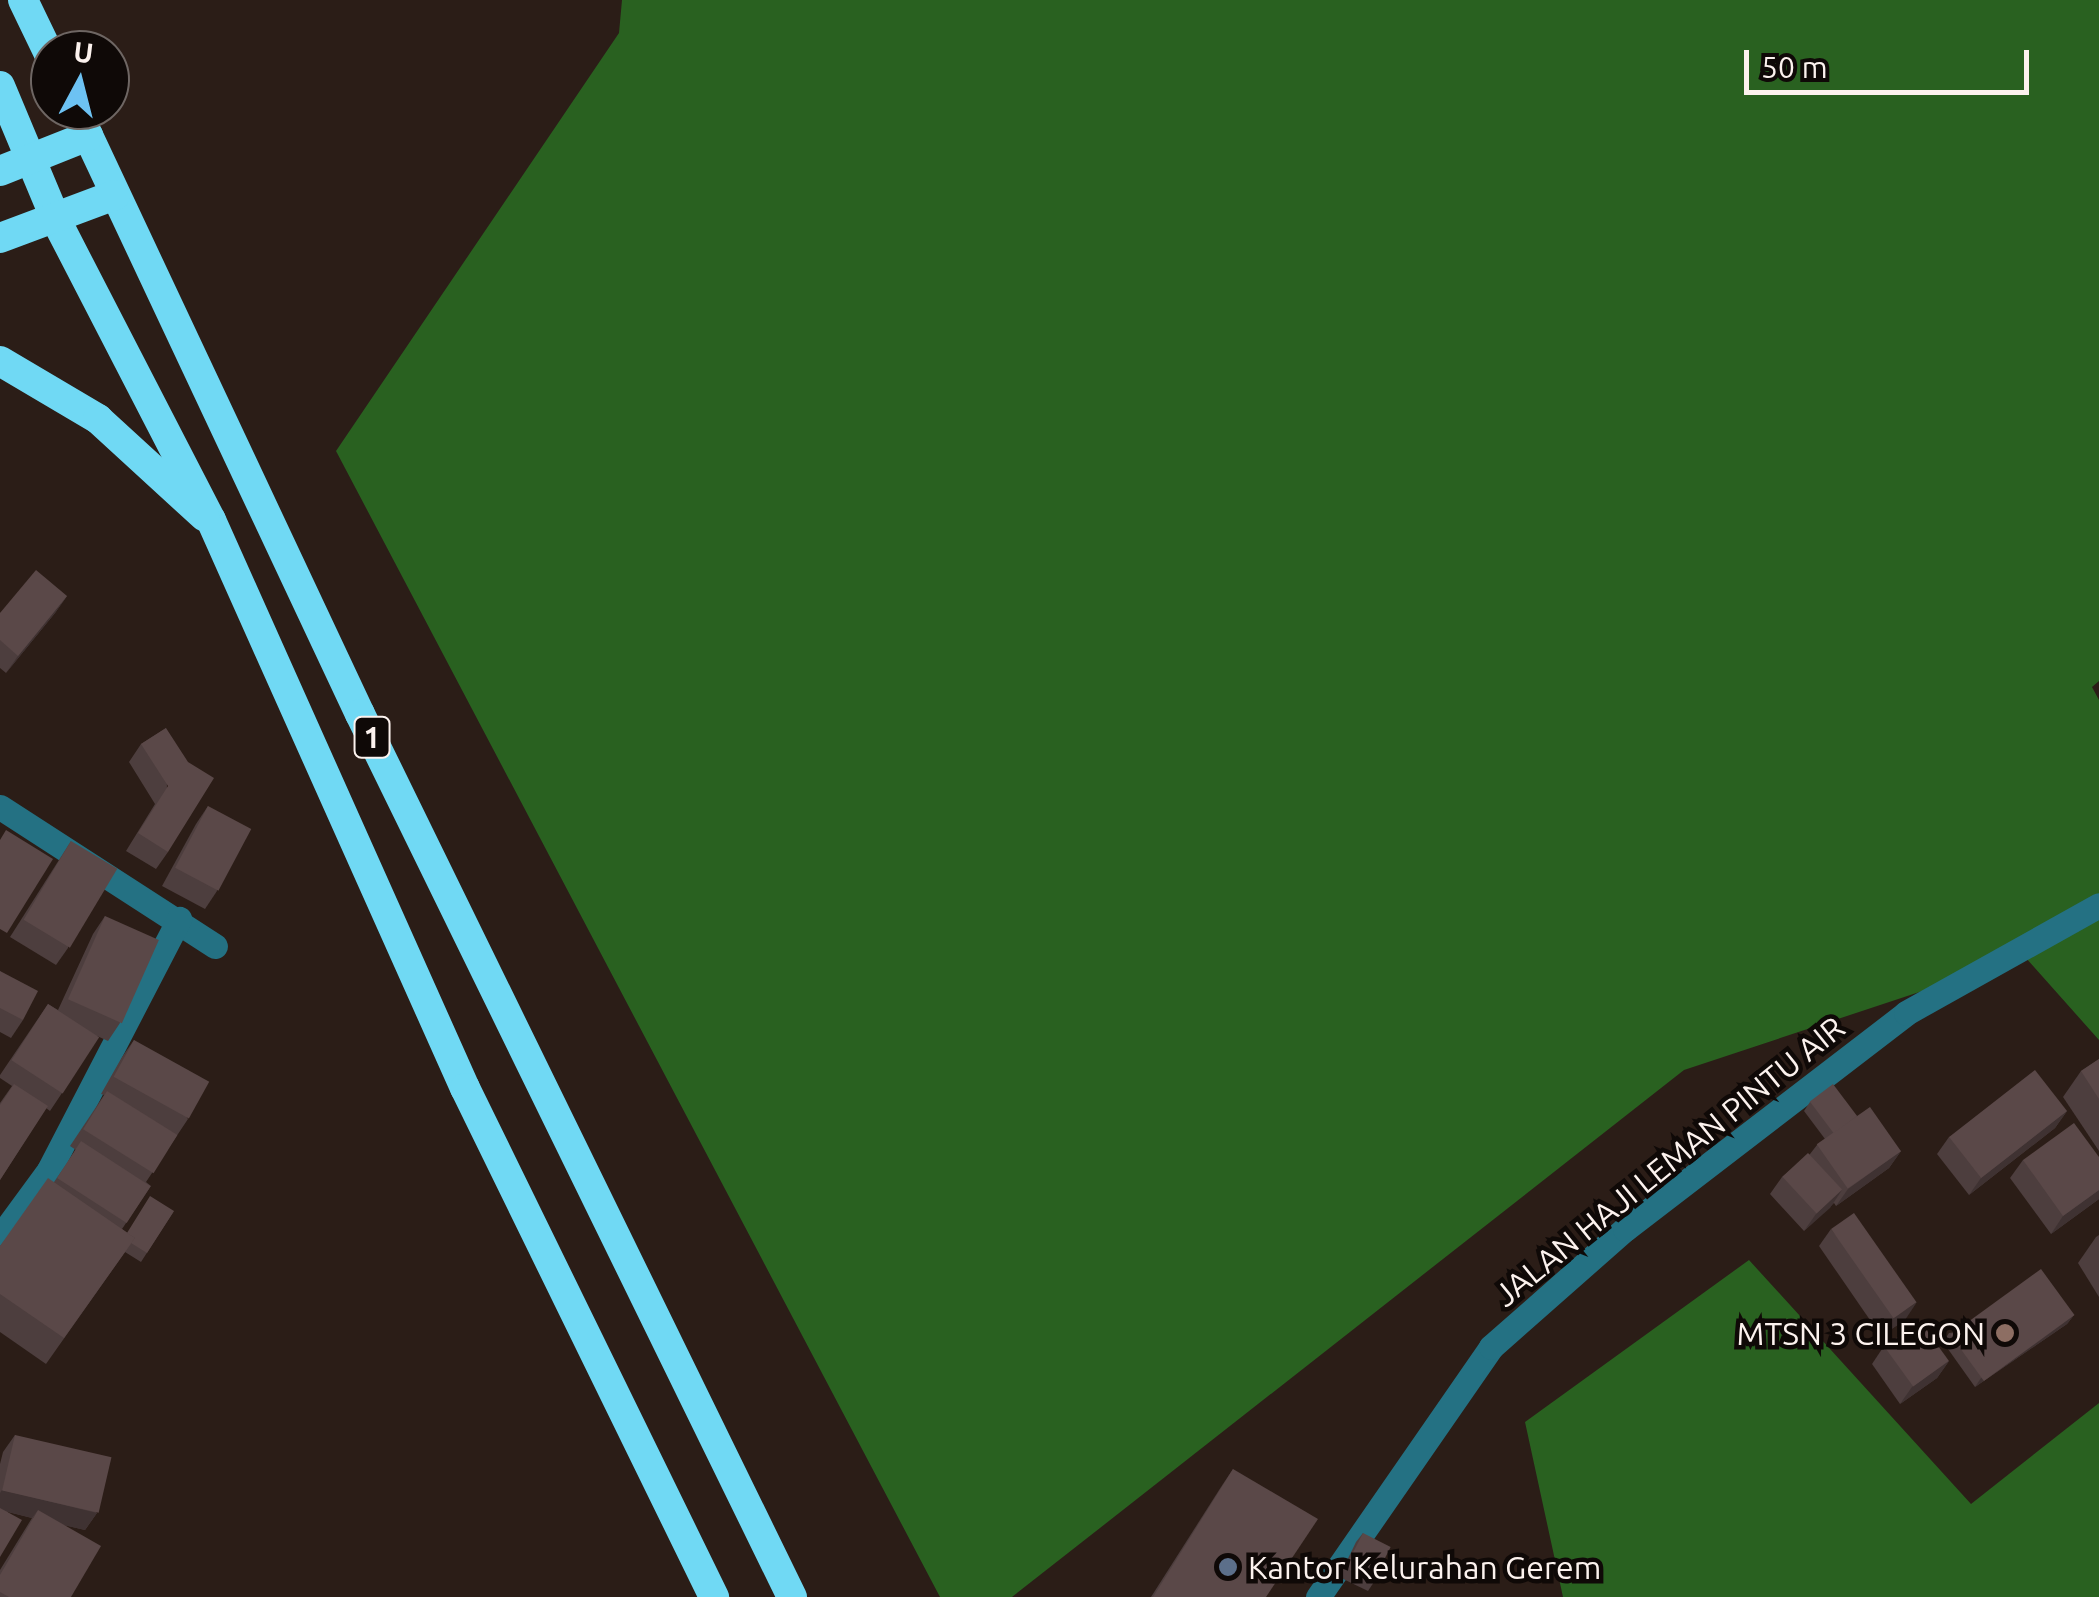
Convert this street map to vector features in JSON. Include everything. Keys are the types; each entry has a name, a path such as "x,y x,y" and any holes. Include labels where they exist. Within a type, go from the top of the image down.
{"highway":[{"path":"23,0 37,30"},
{"path":"0,86 32,160"},
{"path":"0,171 32,160 73,130"},
{"name":"1","path":"85,130 792,1597"},
{"name":"1","path":"32,160 56,220 211,520 464,1088 714,1597"},
{"path":"0,238 114,195"},
{"path":"0,361 98,420 211,520"}],"street":[{"path":"0,806 215,946"},
{"name":"JALAN HAJI LEMAN PINTU AIR","path":"1318,1597 1358,1531 1491,1347 1625,1230 1906,1013 2099,905"},
{"path":"0,1237 58,1154 179,919"}],"green space":[{"path":"622,0 2099,0 2099,681 2092,687 2099,700 2099,1040 2025,957 1684,1070 1012,1597 940,1597 336,451 619,33"},
{"path":"1749,1260 1971,1504 2099,1403 2099,1597 1563,1597 1525,1422"}],"building":[{"path":"36,570 67,596 18,656 0,640 0,613"},
{"path":"166,728 188,762 214,778 168,852 138,833 168,786 141,744"},
{"path":"208,806 251,829 218,891 175,868"},
{"path":"6,830 53,859 7,933 0,929 0,840"},
{"path":"71,841 117,869 70,948 24,920"},
{"path":"105,916 159,940 122,1023 68,999"},
{"path":"0,971 38,991 23,1020 0,1008"},
{"path":"48,1004 99,1037 63,1093 12,1060"},
{"path":"134,1040 209,1082 189,1118 114,1077"},
{"path":"2099,1059 2099,1099 2081,1071"},
{"path":"2035,1070 2067,1111 1981,1178 1949,1137"},
{"path":"14,1084 48,1106 0,1180 0,1105"},
{"path":"1833,1084 1857,1116 1834,1133 1810,1101"},
{"path":"107,1091 177,1135 154,1173 83,1129"},
{"path":"1870,1107 1901,1151 1848,1189 1817,1144"},
{"path":"2074,1123 2099,1157 2099,1190 2063,1216 2023,1160"},
{"path":"81,1141 151,1186 127,1223 57,1178"},
{"path":"1808,1153 1842,1190 1817,1213 1782,1177"},
{"path":"48,1178 135,1238 64,1338 0,1294 0,1246"},
{"path":"150,1196 174,1211 147,1253 131,1243 135,1238 127,1233"},
{"path":"1854,1213 1917,1302 1894,1318 1831,1229"},
{"name":"MTSN 3 CILEGON","path":"2041,1269 2075,1315 1984,1381 1950,1335"},
{"path":"1920,1321 1949,1361 1913,1387 1884,1347"},
{"path":"15,1435 111,1457 99,1513 2,1491"},
{"name":"Kantor Kelurahan Gerem","path":"1233,1469 1318,1519 1266,1597 1153,1597"},
{"path":"0,1508 22,1520 0,1557"},
{"path":"38,1510 101,1546 71,1597 9,1597 0,1592 0,1575"},
{"path":"1363,1533 1391,1547 1373,1582 1345,1568"}],"place":[{"name":"MTSN 3 CILEGON","path":"2005,1333"},
{"name":"Kantor Kelurahan Gerem","path":"1228,1567"}]}
